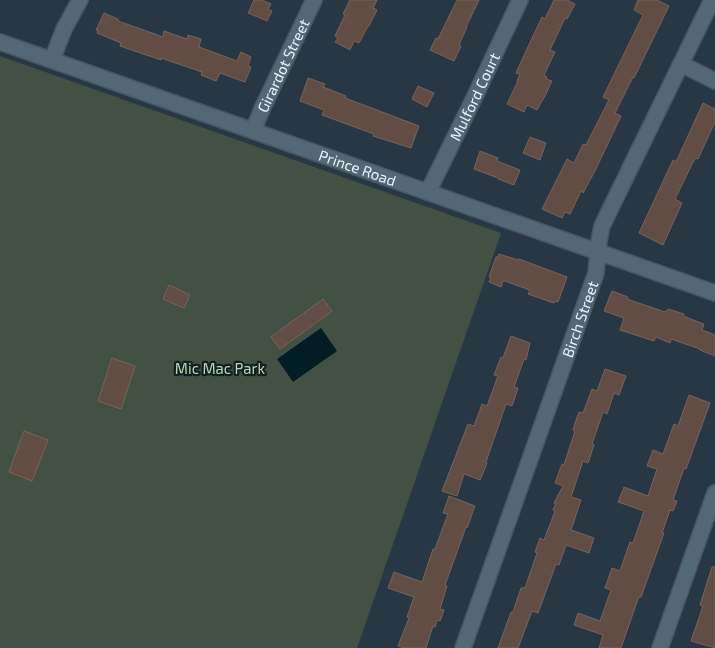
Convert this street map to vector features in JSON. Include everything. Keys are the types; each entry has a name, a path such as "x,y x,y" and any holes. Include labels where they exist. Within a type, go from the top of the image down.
{"street":[{"path":"52,60 64,29 80,0"},
{"name":"Girardot Street","path":"253,131 314,0"},
{"name":"Mulford Court","path":"428,192 520,0"},
{"name":"Birch Street","path":"462,648 596,273 602,226 712,0"},
{"name":"Prince Road","path":"0,42 715,293"},
{"path":"681,64 715,81"},
{"path":"660,648 715,493"}],"green space":[{"name":"Mic Mac Park","path":"0,56 501,233 357,648 0,648"}],"water":[{"path":"321,328 337,351 293,382 277,359"}],"building":[{"path":"254,0 262,0 271,4 268,9 272,11 267,21 248,13"},
{"path":"350,0 377,0 373,8 377,10 359,43 354,41 350,50 335,42 338,38 335,36"},
{"path":"457,0 479,0 466,27 459,45 461,46 454,61 430,50 436,38 438,39"},
{"path":"554,0 567,0 575,4 567,19 565,18 550,50 555,52 544,75 547,77 546,79 552,81 546,94 537,110 527,105 524,112 507,104 518,81 520,74 516,73 542,17 545,19"},
{"path":"638,0 657,0 669,6 615,113 621,116 595,171 583,193 581,191 570,214 565,212 562,218 542,209 567,159 574,163 583,144 586,145 609,100 603,97 643,15 634,10"},
{"path":"104,13 118,19 118,21 163,37 164,31 187,39 188,35 201,39 199,47 237,61 241,52 251,57 248,66 251,67 245,82 220,73 216,81 201,75 202,72 120,46 121,43 97,33 98,30 96,30"},
{"path":"308,78 325,84 323,87 346,96 345,98 419,126 411,148 373,136 374,134 322,115 324,110 300,101"},
{"path":"418,86 434,93 427,107 412,99"},
{"path":"703,103 715,109 715,122 698,159 695,158 675,199 682,203 663,245 639,233 673,160 676,162"},
{"path":"530,137 546,143 540,160 523,153"},
{"path":"480,151 498,158 497,161 520,170 514,185 474,169"},
{"path":"499,254 519,259 567,277 558,302 555,301 554,303 528,294 530,291 527,289 505,281 503,281 501,287 489,282 496,257"},
{"path":"169,285 190,295 184,308 163,299"},
{"path":"612,291 628,297 627,299 665,312 668,309 684,314 683,316 704,324 702,330 715,335 715,356 671,339 670,343 656,337 654,341 620,330 624,318 604,311"},
{"path":"323,299 332,311 280,349 271,337"},
{"path":"511,336 530,343 526,360 524,359 514,387 518,388 512,406 506,404 480,480 464,474 457,496 442,491 468,424 474,426 482,404 487,406 498,376 494,375"},
{"path":"112,358 135,366 121,409 98,401"},
{"path":"605,369 626,376 619,395 614,393 607,414 603,412 592,444 594,445 588,463 583,461 571,497 581,500 571,530 594,538 589,553 566,545 559,565 556,564 538,613 532,611 518,648 498,648 521,588 525,588 540,538 544,540 555,511 553,510 556,503 554,503 563,486 555,483 562,464 564,465 579,412 583,413 592,389 597,391"},
{"path":"689,395 710,403 673,500 677,501 673,511 670,510 662,533 664,533 621,648 599,648 603,635 574,625 578,613 600,621 611,590 605,588 612,568 620,571 630,542 633,543 644,511 618,502 624,487 648,496 657,469 647,466 653,450 663,454 674,424 678,426"},
{"path":"24,431 48,440 32,481 9,472"},
{"path":"449,496 475,506 445,585 447,586 440,609 444,610 440,621 437,620 435,627 433,626 426,648 404,648 398,646 409,618 407,617 414,597 388,588 394,572 422,582 433,549 435,549 448,514 443,513"},
{"path":"712,567 715,567 715,648 691,641 703,606 700,605"}]}
